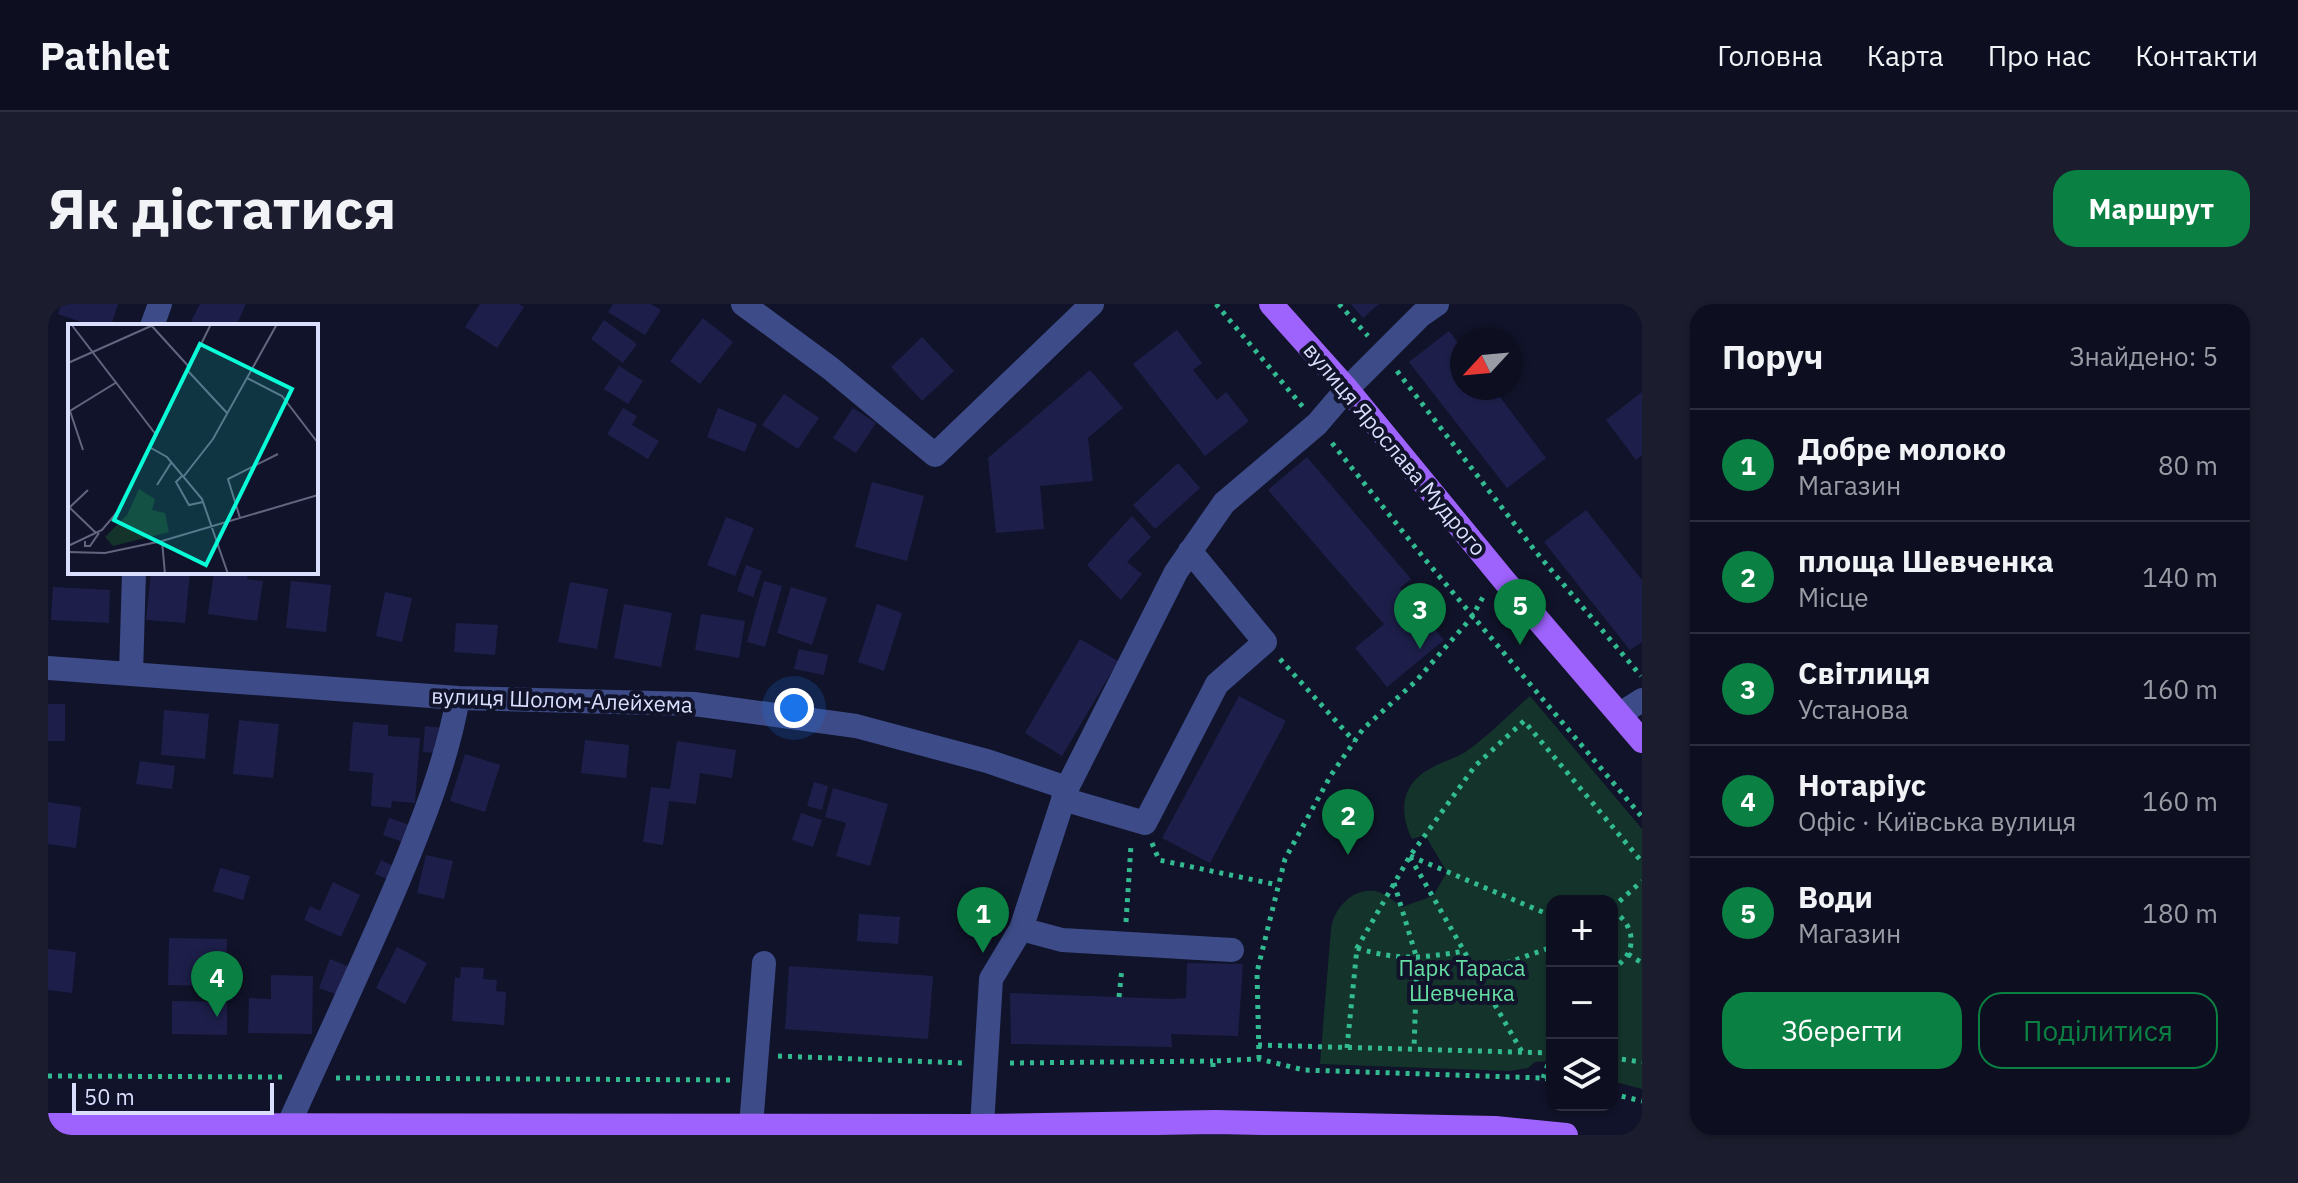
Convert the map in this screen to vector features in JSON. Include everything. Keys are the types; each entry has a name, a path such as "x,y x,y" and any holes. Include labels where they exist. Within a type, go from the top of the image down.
{"main road":[{"name":"вулиця Ярослава Мудрого","path":"1271,304 1347,389 1503,579 1642,741"},
{"path":"48,1125 262,1131 288,1126 751,1126 872,1130 1215,1122 1495,1128 1566,1135"}],"street":[{"path":"153,324 160,304"},
{"path":"743,304 830,368 935,455 1092,304"},
{"path":"982,1126 991,979 1021,929 1065,794 1176,572 1224,503 1317,424 1347,389 1421,315 1437,304"},
{"path":"1139,822 1217,684 1265,642 1190,551"},
{"path":"131,674 134,574"},
{"name":"вулиця Шолом-Алейхема","path":"48,668 458,698 694,704 856,726 987,761 1139,822"},
{"path":"288,1126 383,918 416,837 452,733 458,698"},
{"path":"1620,714 1642,700"},
{"path":"1021,929 1062,940 1232,950"},
{"path":"751,1126 764,963"}],"path":[{"path":"1339,304 1383,353 1536,552 1642,677"},
{"path":"1423,557 1642,817"},
{"path":"1259,1059 1257,972 1285,859 1331,775 1363,729 1416,681 1472,617 1483,597"},
{"path":"1265,642 1354,741"},
{"path":"1347,1048 1357,948 1410,856 1475,766 1524,721 1642,862"},
{"path":"1139,822 1159,860 1278,885"},
{"path":"1119,997 1139,822"},
{"path":"1410,856 1546,913"},
{"path":"1410,856 1522,1052"},
{"path":"1618,904 1642,881"},
{"path":"1394,883 1417,959 1414,1049"},
{"path":"1614,967 1628,954 1632,938 1625,919 1618,914"},
{"path":"1357,948 1383,956 1417,959 1465,951"},
{"path":"1478,973 1546,949"},
{"path":"1628,954 1642,963"},
{"path":"1258,1045 1546,1052"},
{"path":"1213,1067 1213,1061 1259,1059 1304,1070 1546,1079"},
{"path":"1618,1059 1642,1062"},
{"path":"1543,1078 1546,1069"},
{"path":"48,1076 299,1077"},
{"path":"331,1077 755,1080"},
{"path":"1618,1095 1642,1101"}],"green space":[{"name":"Парк Тараса Шевченка","path":"1530,696 1642,829 1642,1089 1618,1083 1618,895 1546,895 1546,1061 1510,1071 1320,1064 1331,929 1336,913 1347,900 1362,892 1379,892 1402,907 1433,896 1447,872 1425,835 1412,839 1405,817 1406,796 1424,772 1464,753"}],"building":[{"path":"61,304 118,304 112,324 87,324 58,314"},
{"path":"200,304 246,304 237,324 198,324 191,321"},
{"path":"480,304 519,304 524,307 497,348 465,327"},
{"path":"613,304 651,304 661,310 645,335 608,312"},
{"path":"1351,304 1379,304 1363,318"},
{"path":"703,318 733,342 700,384 670,361"},
{"path":"604,320 637,344 623,363 591,339"},
{"path":"1177,330 1202,363 1193,370 1217,400 1226,392 1249,421 1205,456 1133,364"},
{"path":"1449,331 1450,400 1502,400 1546,458 1507,488 1409,362"},
{"path":"922,337 954,371 922,401 891,367"},
{"path":"619,366 643,381 628,404 604,389"},
{"path":"1090,370 1123,408 1088,438 1093,481 1040,486 1044,529 996,533 988,458"},
{"path":"1642,392 1642,455 1636,460 1606,420"},
{"path":"784,394 819,418 798,449 762,425"},
{"path":"623,408 637,416 632,425 659,441 648,459 607,434"},
{"path":"718,408 757,424 745,452 707,437"},
{"path":"853,408 876,423 856,453 833,438"},
{"path":"1307,457 1411,579 1400,588 1444,640 1387,687 1355,648 1384,624 1268,490"},
{"path":"1178,463 1200,488 1155,529 1133,505"},
{"path":"872,482 924,496 907,561 855,547"},
{"path":"1586,510 1642,580 1642,642 1630,650 1544,542"},
{"path":"1132,516 1151,537 1127,562 1142,574 1121,600 1087,565"},
{"path":"726,517 754,528 735,576 707,565"},
{"path":"746,565 762,571 753,597 737,591"},
{"path":"151,574 190,574 185,623 146,620"},
{"path":"214,574 248,574 247,579 263,581 257,621 208,614"},
{"path":"291,581 331,585 326,632 286,628"},
{"path":"764,581 782,586 765,647 747,642"},
{"path":"570,582 608,589 597,649 558,642"},
{"path":"53,587 110,590 109,623 51,620"},
{"path":"791,587 827,598 812,645 777,633"},
{"path":"385,592 412,598 402,642 376,636"},
{"path":"624,604 672,613 661,667 614,658"},
{"path":"877,604 902,613 884,671 858,662"},
{"path":"701,614 745,621 739,658 695,650"},
{"path":"456,623 498,625 495,655 454,652"},
{"path":"1080,639 1118,661 1062,756 1025,733"},
{"path":"799,649 828,655 824,675 794,669"},
{"path":"1239,696 1286,721 1210,863 1162,838"},
{"path":"48,704 65,704 65,741 48,741"},
{"path":"164,710 209,714 205,759 161,755"},
{"path":"239,720 279,724 273,778 233,774"},
{"path":"353,722 388,725 388,736 420,738 415,803 392,801 391,808 371,806 373,773 349,771"},
{"path":"425,726 443,728 441,753 423,752"},
{"path":"585,740 629,745 626,778 581,773"},
{"path":"677,741 736,750 732,778 700,773 696,804 669,801 663,845 643,842 651,787 670,789"},
{"path":"465,754 500,765 485,812 450,801"},
{"path":"140,761 175,766 172,789 136,784"},
{"path":"814,782 828,786 822,810 807,806"},
{"path":"833,788 888,804 870,866 836,856 846,823 825,817"},
{"path":"48,802 81,807 76,848 48,844"},
{"path":"801,813 822,820 813,847 792,840"},
{"path":"389,818 413,826 408,844 383,835"},
{"path":"426,855 453,861 444,899 417,893"},
{"path":"381,860 400,869 394,882 375,874"},
{"path":"220,868 250,876 243,900 213,891"},
{"path":"333,882 360,895 341,937 304,920 310,906 320,911"},
{"path":"859,914 900,917 898,944 857,941"},
{"path":"169,938 227,939 226,986 168,985"},
{"path":"397,947 427,963 405,1004 376,988"},
{"path":"48,949 76,952 72,993 48,990"},
{"path":"330,959 355,969 344,997 319,988"},
{"path":"1187,963 1243,964 1238,1036 1171,1034 1172,1047 1011,1044 1010,993 1186,998"},
{"path":"789,966 933,976 928,1039 785,1029"},
{"path":"461,967 484,968 483,979 497,980 496,991 506,992 504,1025 452,1021 455,977 460,978"},
{"path":"271,975 313,976 312,1034 248,1033 249,998 271,999"},
{"path":"172,1001 227,1002 227,1035 172,1034"}],"place":[{"name":"Води","path":"1520,645"},
{"name":"Світлиця","path":"1420,649"},
{"name":"площа Шевченка","path":"1348,855"},
{"name":"Добре молоко","path":"983,953"},
{"name":"Нотаріус","path":"217,1017"}]}
